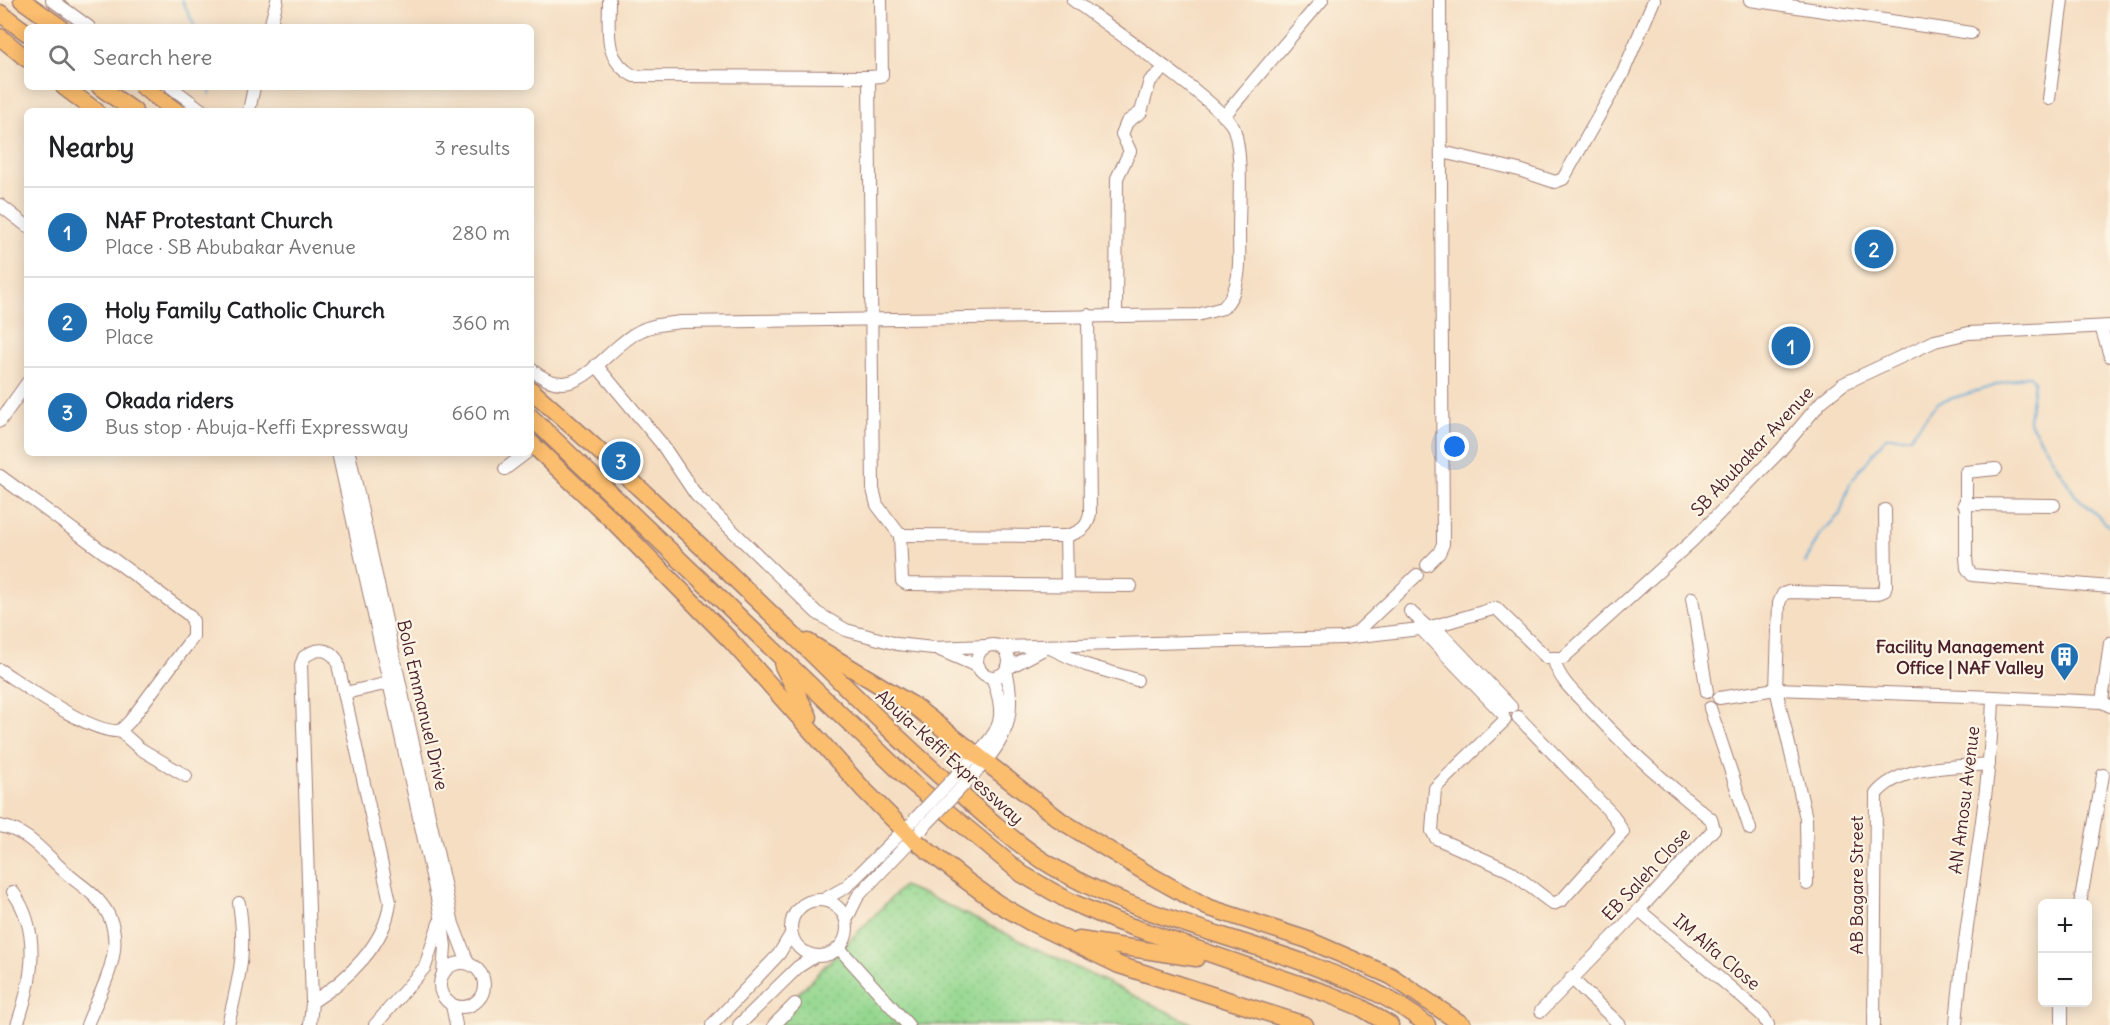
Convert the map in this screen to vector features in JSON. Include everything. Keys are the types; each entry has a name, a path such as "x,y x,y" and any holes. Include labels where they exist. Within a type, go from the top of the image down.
{"highway":[{"path":"22,0 56,24"},
{"path":"0,13 24,31"},
{"path":"0,37 24,56"},
{"path":"68,90 92,108"},
{"path":"104,90 130,108"},
{"path":"147,90 172,108"},
{"name":"Abuja-Keffi Expressway","path":"534,393 784,627 857,700 1015,842 1045,862 1110,895 1174,921 1273,952 1382,995 1426,1025"},
{"path":"534,420 909,780 1022,874 1069,901 1118,922 1338,998 1390,1025"},
{"path":"534,451 612,520 723,633 819,737 863,789 913,829 997,903 1119,966 1305,1025"},
{"name":"Abuja-Keffi Expressway","path":"784,627 914,706 976,763 1060,820 1208,907 1350,957 1417,992 1463,1025"},
{"path":"776,652 819,737"},
{"path":"1208,907 1273,952"},
{"path":"1063,938 1242,965"}],"street":[{"path":"271,24 277,0"},
{"path":"609,0 609,48 617,64 634,76 869,77 882,76 881,0"},
{"path":"534,371 544,379 562,384 572,383 626,339 641,330 681,322 1116,314 1197,315 1218,311 1227,304 1234,293 1239,258 1238,174 1235,136 1230,122 1165,68 1073,0"},
{"path":"1224,116 1322,0"},
{"path":"1427,565 1439,553 1443,544 1440,0"},
{"path":"1442,152 1519,170 1555,182 1563,179 1622,75 1654,0"},
{"path":"1750,0 1971,33"},
{"path":"2049,99 2062,0"},
{"path":"56,1 85,24"},
{"path":"1116,314 1117,178 1130,151 1122,134 1127,122 1142,112 1150,81 1165,68"},
{"path":"869,77 873,489 877,505 900,535 902,581 907,585 1131,586"},
{"path":"175,90 199,108"},
{"path":"250,108 253,90"},
{"path":"0,205 24,224"},
{"path":"900,535 1066,536 1082,530 1089,521 1090,513 1088,315"},
{"path":"2105,326 2110,356"},
{"name":"SB Abubakar Avenue","path":"1558,659 1746,488 1822,400 1843,384 1935,341 1969,333 2105,326"},
{"path":"596,365 661,443 696,495 817,613 859,634 897,644 933,648 987,646 1048,648 1085,644 1343,638 1428,628 1496,608 1547,658 1558,659"},
{"path":"0,421 24,387"},
{"name":"Bola Emmanuel Drive","path":"339,456 441,916 445,945 443,974"},
{"name":"Bola Emmanuel Drive","path":"350,456 453,924 468,963"},
{"path":"505,469 521,456"},
{"path":"1996,469 1966,472 1964,504 1967,568 1972,575 2110,587"},
{"path":"0,476 189,615 194,621 193,637 120,731"},
{"path":"1964,504 2054,505"},
{"path":"1807,884 1806,818 1797,770 1776,689 1779,603 1783,594 1789,592 1876,594 1884,591 1886,585 1884,510"},
{"path":"1066,536 1067,584"},
{"path":"1343,638 1356,633 1417,575"},
{"path":"1692,598 1707,692 1702,701 1710,708 1750,829"},
{"path":"1410,611 1509,714 1613,815 1623,832 1562,900 1553,904 1510,871 1436,838 1432,831 1435,788 1509,714"},
{"path":"1719,698 1776,689 1993,697 2106,704 2110,643"},
{"path":"987,646 978,655 979,667 984,674 992,677 1048,648"},
{"path":"791,934 800,949 815,956 824,956 839,948 846,935 846,921 858,896 913,829 976,763 1000,745 1008,727 1007,669 1010,659 1003,647"},
{"path":"933,648 979,667"},
{"path":"1048,648 1086,665 1137,680"},
{"path":"312,1002 336,986 382,933 388,917 389,889 345,693 333,654 318,650 304,657 301,665 312,1024"},
{"name":"EB Saleh Close","path":"1541,1011 1639,910 1714,828 1714,823 1628,749 1564,681 1558,659"},
{"path":"0,670 72,715 109,730 120,731 139,748 186,776"},
{"path":"976,763 1000,725 999,697 992,677"},
{"path":"345,693 389,683"},
{"path":"1707,692 1714,692 1719,698"},
{"name":"AN Amosu Avenue","path":"1956,1025 1961,957 1989,764 1993,697"},
{"path":"1710,708 1717,705 1719,698"},
{"name":"AB Bagare Street","path":"1874,1025 1876,794 1887,782 1900,774 1989,764"},
{"path":"2081,899 2103,775"},
{"path":"0,826 16,829 37,844 101,902 109,918 114,945 110,976 87,1025"},
{"path":"823,900 846,887 913,829"},
{"path":"13,892 25,916 32,957 29,990 17,1025"},
{"path":"712,1025 779,954 791,934 793,916 798,909 814,900 823,900 837,907 846,921"},
{"path":"228,1025 244,957 244,932 239,903"},
{"name":"IM Alfa Close","path":"1639,910 1763,1016 1768,1025"},
{"path":"375,1025 425,967 441,916"},
{"path":"839,948 908,1025"},
{"path":"739,1025 798,967 815,956"},
{"path":"452,1005 466,1007 473,1004 483,993 484,978 475,966 468,963 453,964 443,974 440,988 442,994 452,1005 456,1025"},
{"path":"1571,978 1620,1025"},
{"path":"774,1025 795,1004"},
{"path":"2062,1007 2062,1025"}],"green space":[{"path":"903,886 926,895 1195,1025 767,1025"}],"waterway":[{"path":"182,0 194,24"},
{"path":"210,90 210,95"},
{"path":"1805,563 1820,534 1840,514 1850,483 1886,437 1910,437 1937,403 2026,376 2030,376 2034,381 2029,421 2075,495 2110,527"}],"place":[{"name":"Holy Family Catholic Church","path":"1874,249"},
{"name":"NAF Protestant Church","path":"1791,346"},
{"name":"Okada riders","path":"621,461"},
{"name":"Facility Management Office | NAF Valley","path":"2065,682"}]}
